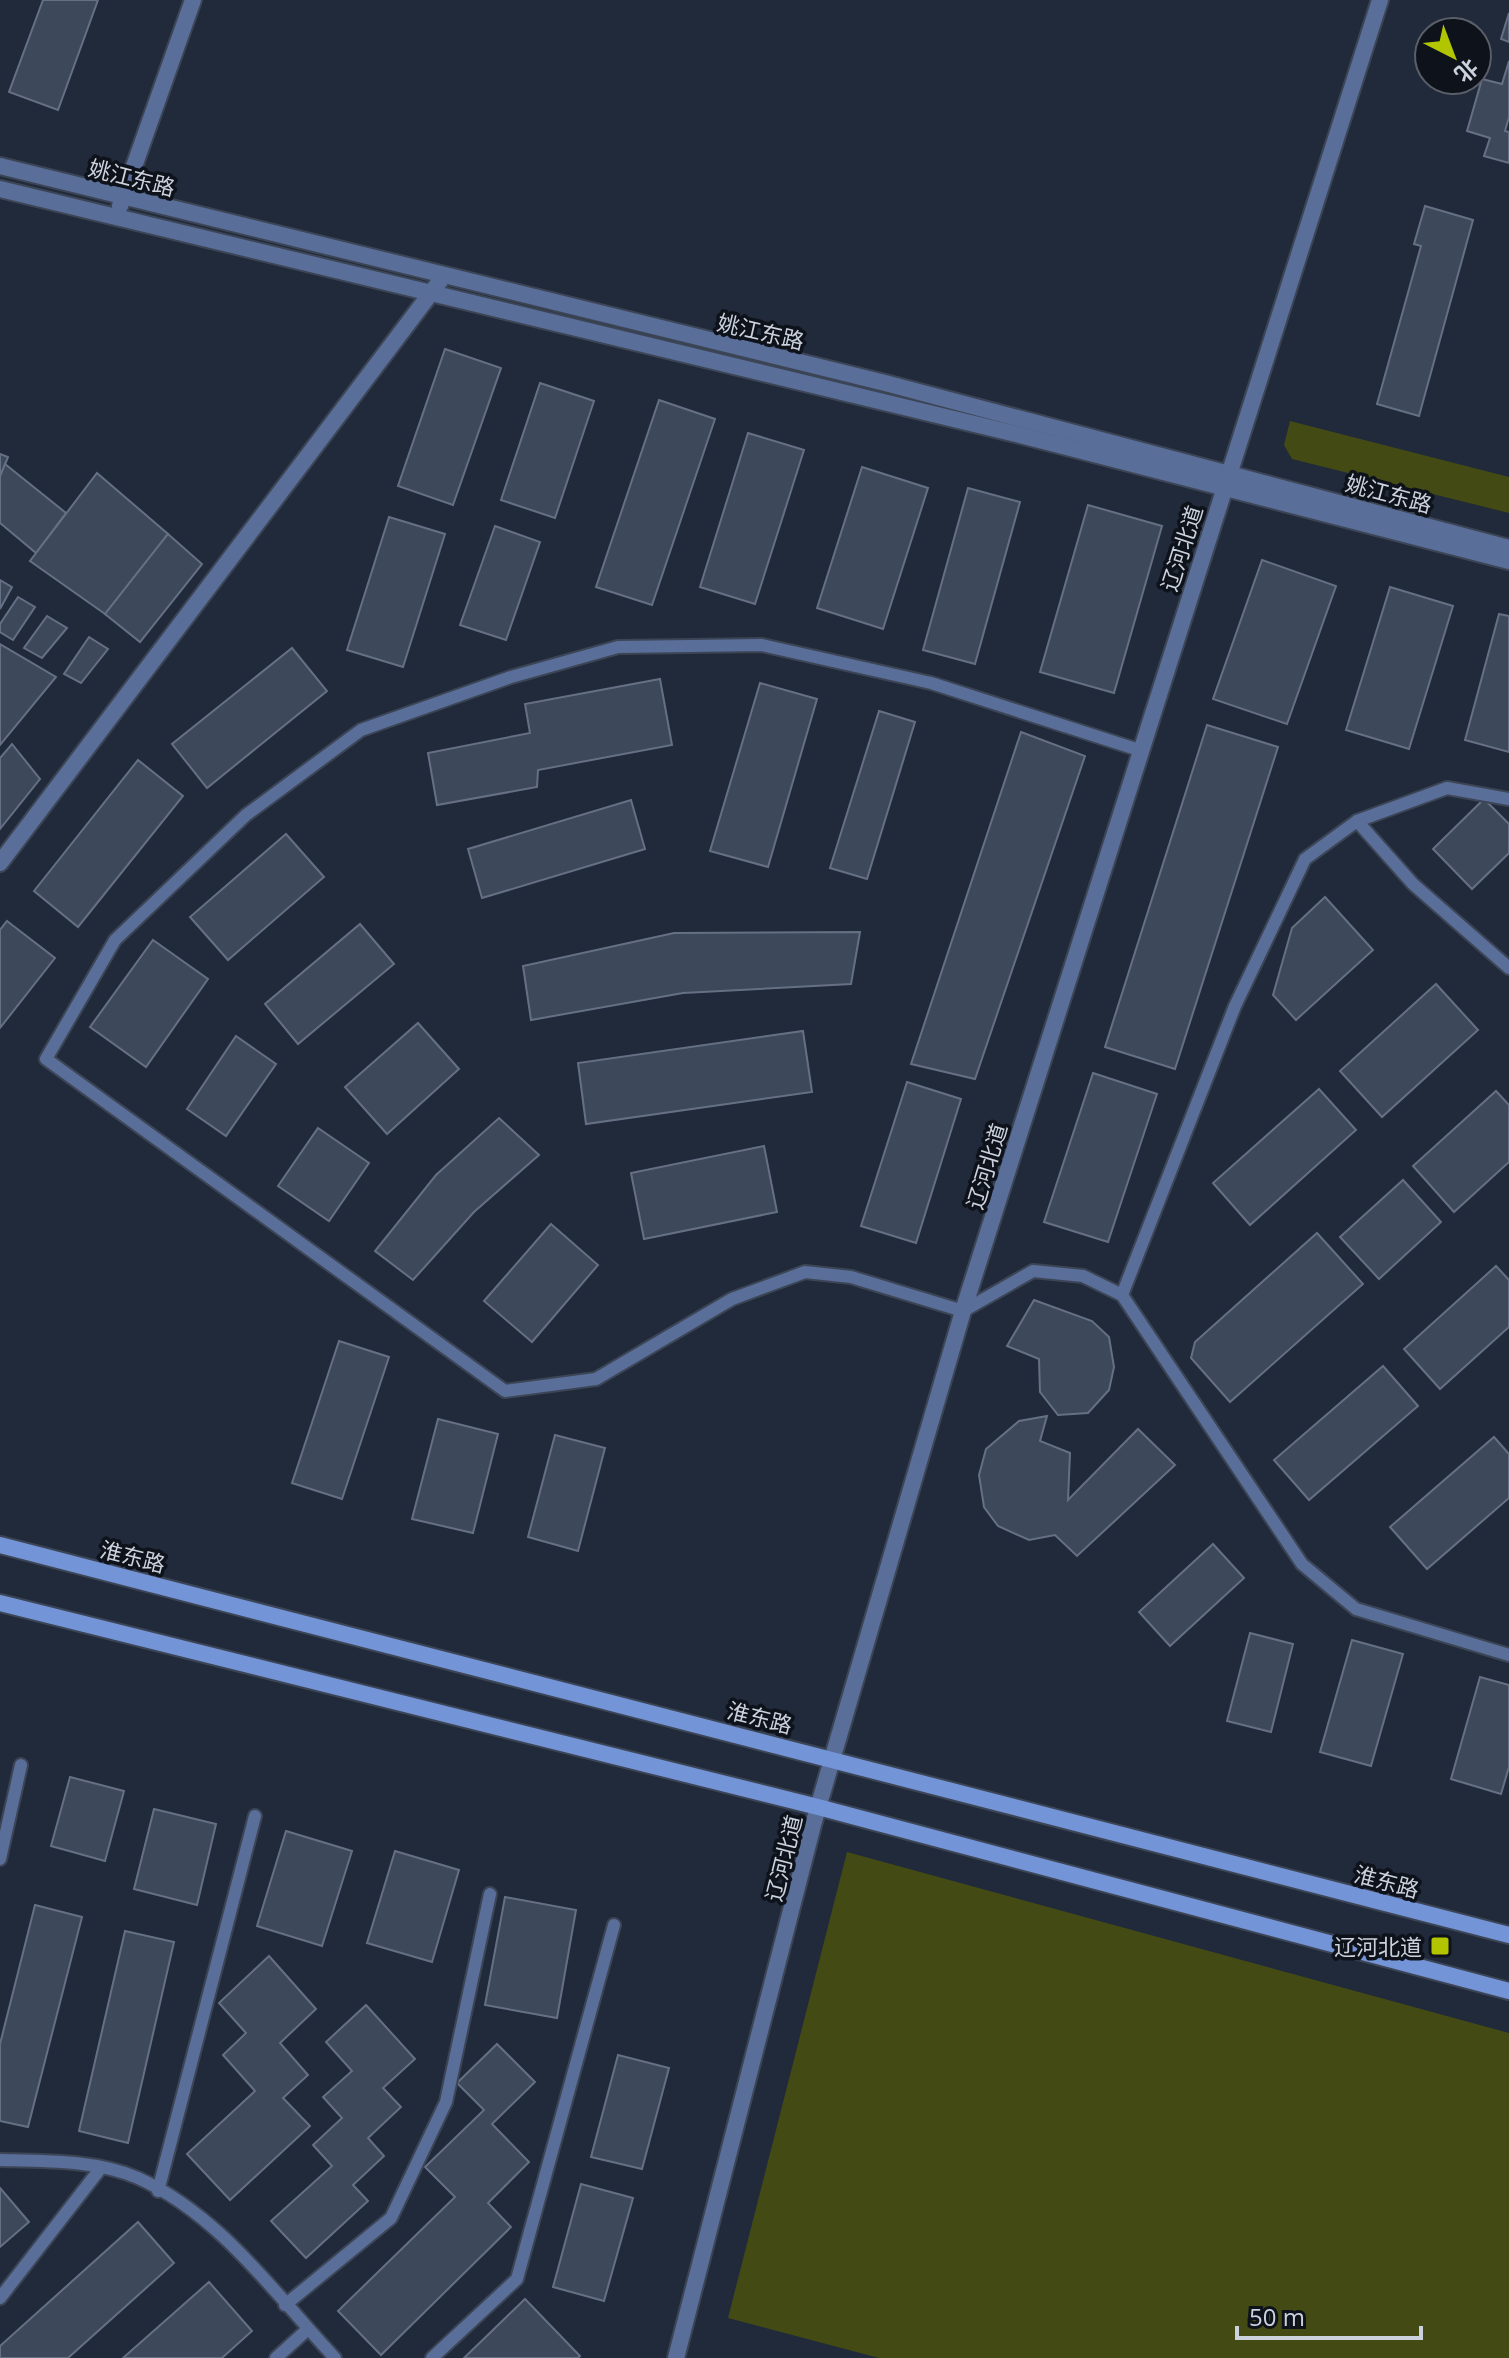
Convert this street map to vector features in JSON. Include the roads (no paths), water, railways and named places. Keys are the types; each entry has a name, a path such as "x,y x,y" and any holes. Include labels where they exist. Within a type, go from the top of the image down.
{"main road":[{"name":"淮东路","path":"0,1545 1509,1935"},
{"path":"0,1603 818,1807 1509,1991"}],"street":[{"path":"115,219 193,0"},
{"name":"辽河北道","path":"676,2358 818,1807 963,1311 1380,0"},
{"name":"姚江东路","path":"0,166 443,277 870,379 1228,471 1509,548"},
{"name":"姚江东路","path":"0,189 1016,434 1509,561"},
{"path":"0,863 443,277"}],"lane":[{"path":"1139,750 931,683 762,645 618,647 526,673 361,730 246,815 115,940 46,1059 505,1391 596,1379 732,1299 805,1272 851,1277 963,1311 1033,1271 1083,1276 1122,1295 1302,1564 1356,1609 1509,1655"},
{"path":"1122,1295 1235,1006 1305,859 1357,821 1447,788 1509,799"},
{"path":"1357,821 1413,884 1509,968"},
{"path":"0,1859 21,1765"},
{"path":"158,2191 255,1816"},
{"path":"285,2305 391,2218 446,2102 490,1894"},
{"path":"432,2358 517,2279 614,1925"},
{"path":"0,2160 65,2161 137,2178 206,2219 335,2358"},
{"path":"0,2298 100,2169"},
{"path":"276,2358 308,2329"}],"place":[{"name":"辽河北道","path":"1440,1946"}]}
